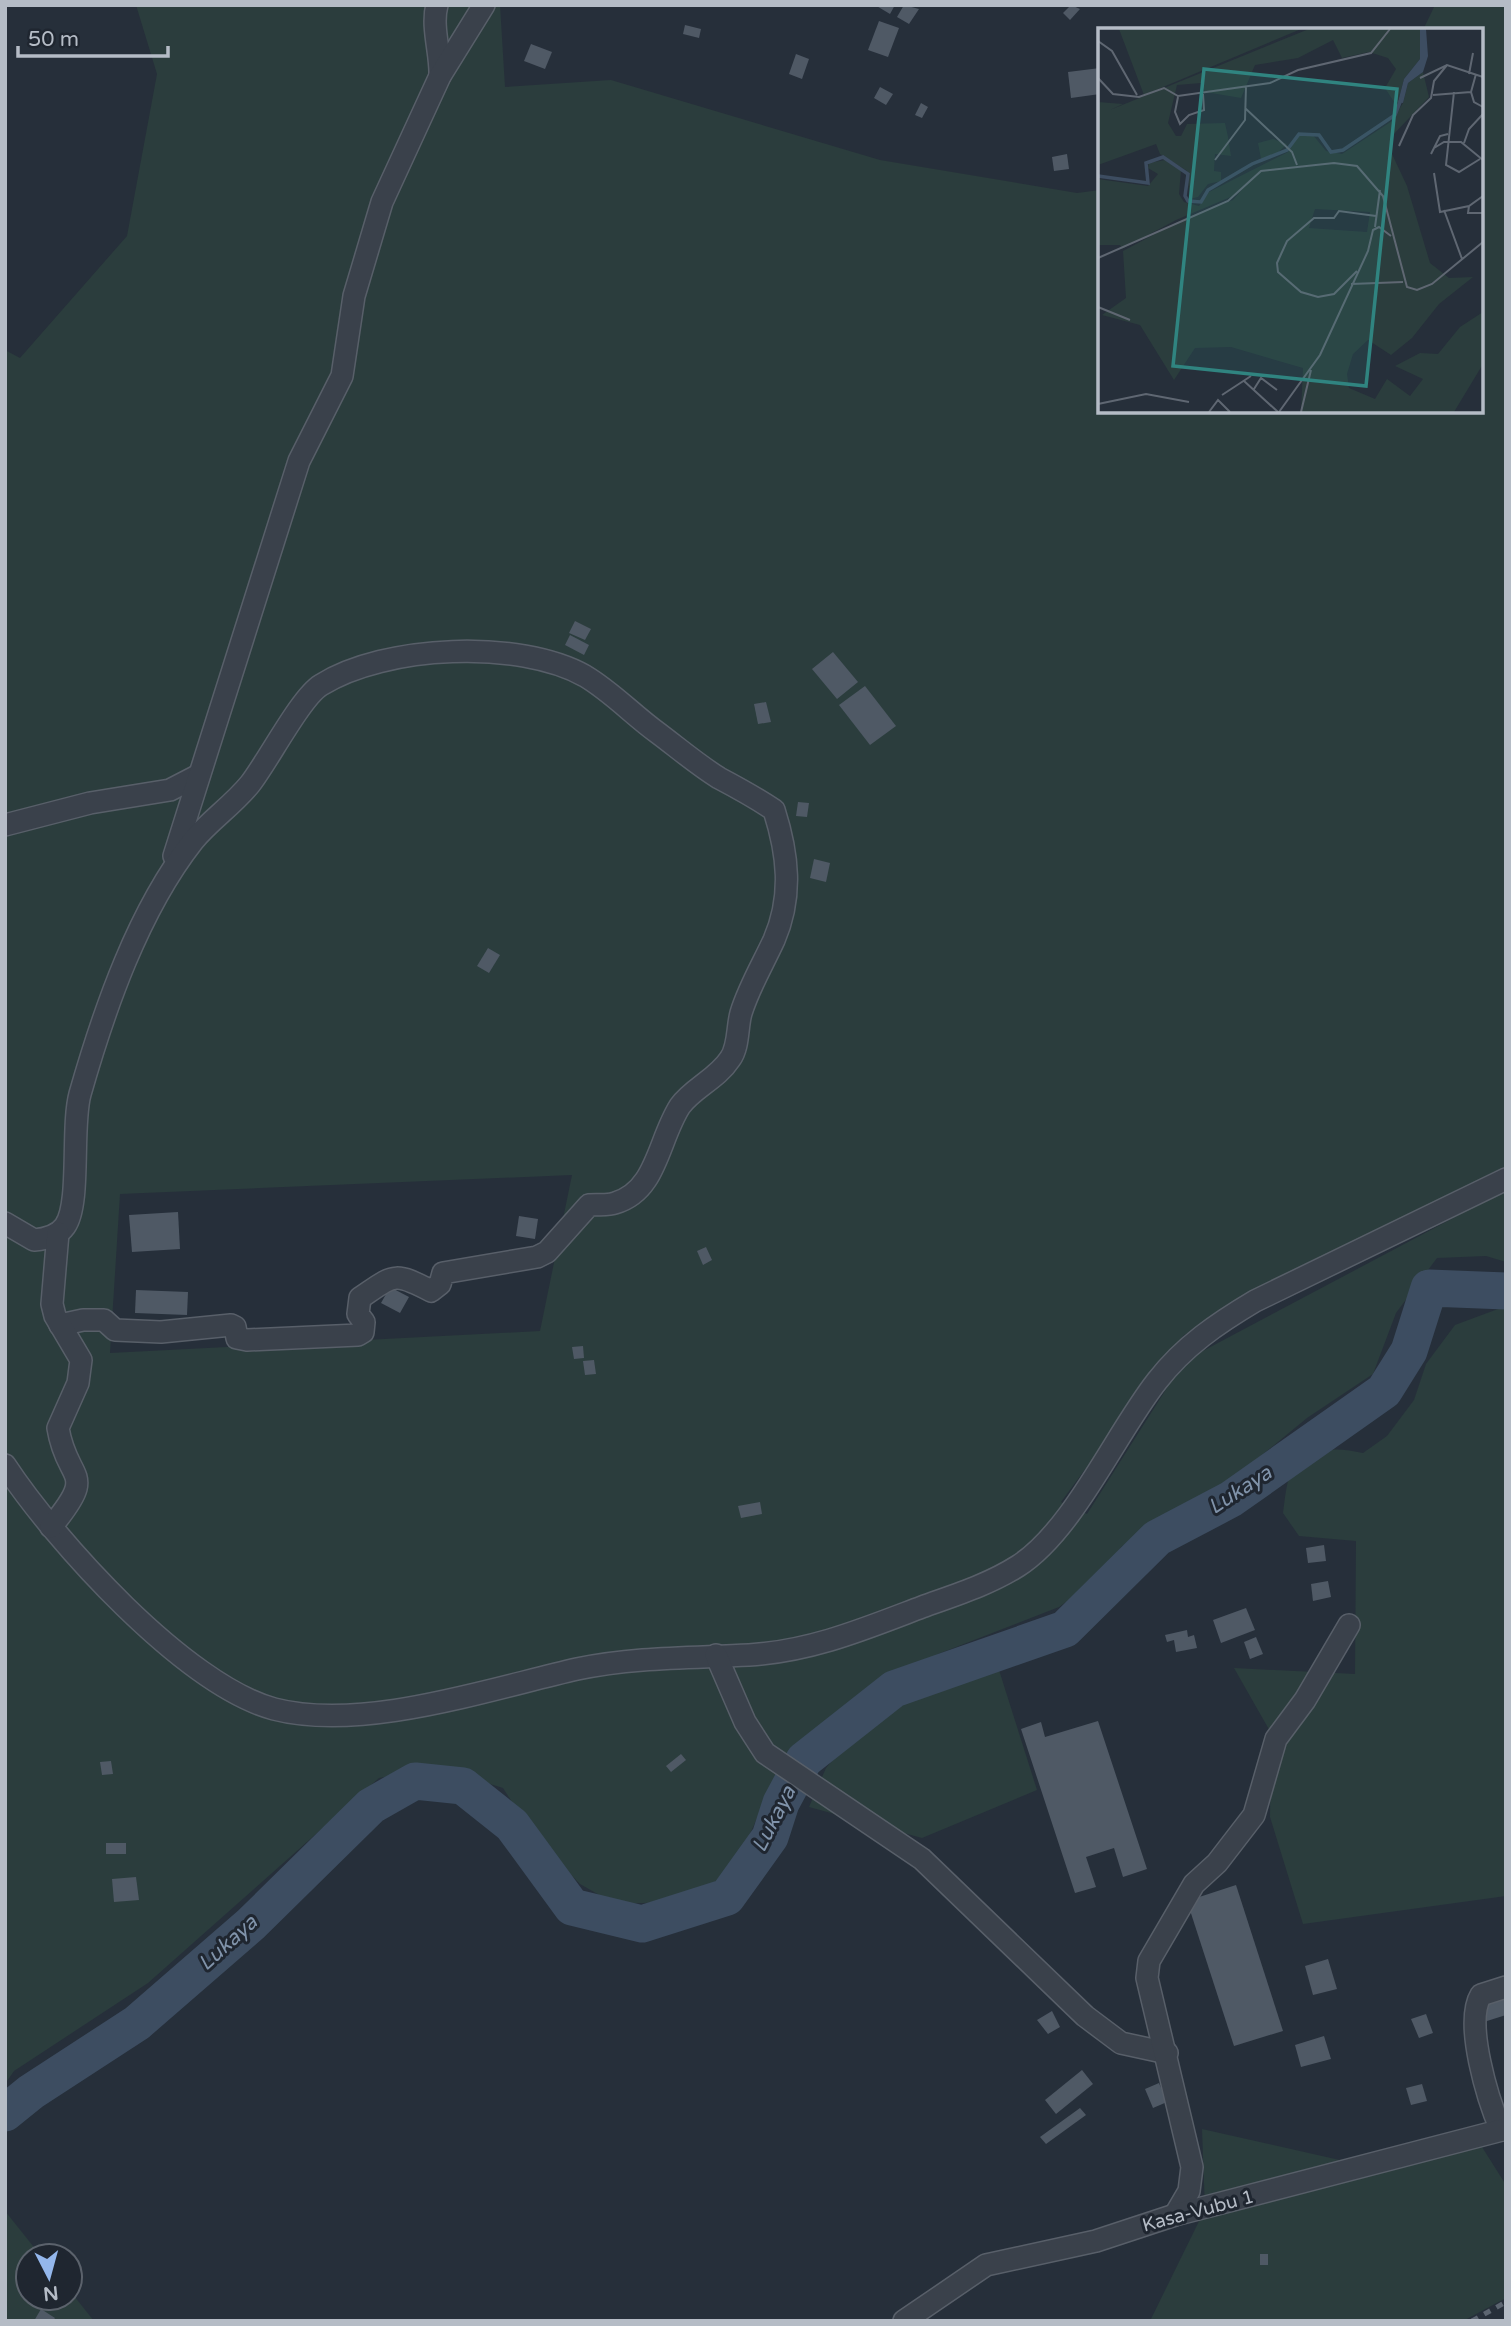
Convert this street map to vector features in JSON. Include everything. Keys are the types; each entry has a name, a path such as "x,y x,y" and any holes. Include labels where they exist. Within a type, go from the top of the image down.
{"street":[{"path":"437,5 435,13 440,76"},
{"path":"166,881 299,461 342,376 354,296 382,202 440,76 484,5"},
{"path":"51,1527 74,1498 78,1485 58,1428 59,1418 78,1384 80,1360 60,1325 52,1304 58,1233 70,1218 72,1207 75,1115 93,1048 113,992 166,881 194,839 233,806 319,686 404,655 442,650 487,652 547,662 583,675 718,777 774,810 784,844 789,880 774,939 741,1012 732,1057 714,1078 682,1103 667,1129 648,1179 637,1194 612,1204 589,1205 542,1255 443,1273 440,1284 431,1291 404,1276 388,1278 360,1298 358,1314 364,1322 363,1332 349,1337 247,1340 237,1338 235,1327 226,1325 160,1332 116,1330 104,1320 83,1320 60,1325"},
{"path":"5,825 89,803 170,790 199,775"},
{"path":"5,1465 51,1527 82,1563 160,1637 205,1674 272,1708 300,1713 363,1713 426,1704 578,1669 676,1656 775,1652 814,1646 868,1630 988,1582 1020,1565 1038,1551 1079,1499 1157,1380 1185,1349 1255,1301 1506,1179"},
{"path":"5,1223 34,1240 58,1233"},
{"path":"1175,2215 1189,2191 1192,2167 1147,1978 1149,1961 1194,1884 1217,1863 1254,1815 1276,1739 1305,1700 1349,1625"},
{"path":"716,1655 745,1722 765,1754 922,1859 1085,2016 1121,2043 1167,2053"},
{"path":"1503,2129 1480,2056 1474,2017 1481,1995 1506,1987"},
{"name":"Kasa-Vubu 1","path":"904,2321 986,2265 1096,2241 1175,2215 1503,2129"}],"shaded area":[{"path":"136,5 500,5 505,87 611,80 880,160 1077,193 1098,190 1098,413 1483,413 1483,28 1424,28 1435,5 1506,5 1506,1171 1184,1335 1061,1502 1087,1514 1184,1361 1506,1190 1506,1262 1486,1256 1437,1258 1396,1313 1373,1374 1307,1418 1234,1478 1121,1547 1112,1570 1059,1607 938,1654 827,1724 793,1751 767,1796 730,1878 671,1902 615,1904 580,1884 535,1838 503,1788 439,1768 379,1778 148,1983 14,2071 5,2084 5,350 20,358 127,236 157,74","holes":["572,1175 540,1331 110,1353 120,1194"]},
{"path":"1506,1306 1506,1896 1303,1924 1270,1817 1271,1733 1234,1668 1355,1674 1356,1541 1299,1536 1283,1513 1289,1479 1300,1462 1316,1452 1334,1449 1363,1453 1387,1436 1414,1400 1426,1364 1455,1325"},
{"path":"999,1670 1037,1790 922,1838 809,1807 826,1768 857,1732 903,1698"},
{"path":"1202,2129 1344,2161 1482,2147 1506,2185 1506,2298 1463,2321 1150,2321 1205,2209"},
{"path":"5,2211 30,2242 14,2242 14,2312 84,2312 84,2308 94,2321 5,2321"}],"building":[{"path":"875,5 895,5 890,14"},
{"path":"904,5 919,9 909,24 897,17"},
{"path":"1071,5 1080,9 1070,20 1063,13"},
{"path":"879,21 899,28 888,57 868,50"},
{"path":"685,25 701,29 699,38 683,34"},
{"path":"531,44 552,52 545,69 524,61"},
{"path":"796,54 809,59 802,79 789,74"},
{"path":"1098,68 1098,94 1071,98 1068,72"},
{"path":"880,87 893,94 886,105 874,98"},
{"path":"921,103 928,107 922,118 915,115"},
{"path":"1067,154 1069,169 1054,171 1052,157"},
{"path":"575,621 591,629 585,640 569,633"},
{"path":"570,635 589,645 584,655 565,645"},
{"path":"833,652 858,682 837,699 812,669"},
{"path":"865,686 896,726 870,745 839,705"},
{"path":"766,702 771,722 758,724 754,704"},
{"path":"798,802 809,803 807,817 796,816"},
{"path":"814,859 830,863 826,882 810,878"},
{"path":"488,948 500,955 489,973 477,966"},
{"path":"178,1212 180,1249 132,1252 129,1215"},
{"path":"519,1216 538,1219 535,1239 516,1236"},
{"path":"706,1247 712,1260 703,1265 697,1251"},
{"path":"390,1287 409,1297 400,1313 381,1303"},
{"path":"136,1290 188,1292 187,1315 135,1313"},
{"path":"583,1346 584,1358 574,1359 572,1347"},
{"path":"594,1360 596,1374 585,1375 583,1361"},
{"path":"760,1502 762,1514 741,1518 738,1506"},
{"path":"1324,1545 1326,1561 1308,1563 1306,1548"},
{"path":"1328,1581 1331,1597 1313,1601 1311,1584"},
{"path":"1246,1608 1255,1630 1221,1643 1213,1620"},
{"path":"1187,1630 1188,1637 1194,1635 1197,1648 1176,1652 1174,1640 1167,1642 1165,1635"},
{"path":"1256,1637 1263,1654 1250,1659 1244,1642"},
{"path":"1098,1721 1147,1869 1123,1877 1114,1848 1086,1857 1096,1887 1075,1893 1021,1729 1041,1722 1045,1737"},
{"path":"681,1754 686,1760 671,1772 666,1766"},
{"path":"111,1761 113,1774 102,1775 100,1762"},
{"path":"106,1843 126,1843 126,1854 106,1854"},
{"path":"136,1877 139,1900 114,1902 112,1879"},
{"path":"1236,1885 1283,2031 1234,2046 1187,1901"},
{"path":"1328,1959 1337,1989 1313,1995 1305,1966"},
{"path":"1506,1994 1506,2015 1487,2021 1481,2002"},
{"path":"1052,2011 1060,2027 1048,2034 1037,2020"},
{"path":"1426,2014 1433,2033 1419,2038 1411,2019"},
{"path":"1324,2036 1331,2059 1301,2067 1295,2045"},
{"path":"1082,2070 1093,2084 1056,2114 1045,2100"},
{"path":"1159,2083 1167,2102 1153,2108 1145,2089"},
{"path":"1422,2084 1427,2101 1411,2105 1406,2088"},
{"path":"1080,2108 1086,2115 1046,2144 1040,2137"},
{"path":"1260,2254 1268,2254 1268,2265 1260,2265"},
{"path":"39,2312 46,2312 55,2318 53,2321 34,2321"}],"waterway":[{"name":"Lukaya","path":"5,2113 31,2092 137,2023 251,1924 371,1806 415,1781 463,1786 512,1825 572,1907 642,1924 727,1897 770,1837 781,1803 804,1760 894,1689 1065,1629 1157,1538 1231,1499 1384,1391 1409,1351 1429,1288 1506,1291"}],"railway":[{"path":"1472,2321 1506,2302"}]}
